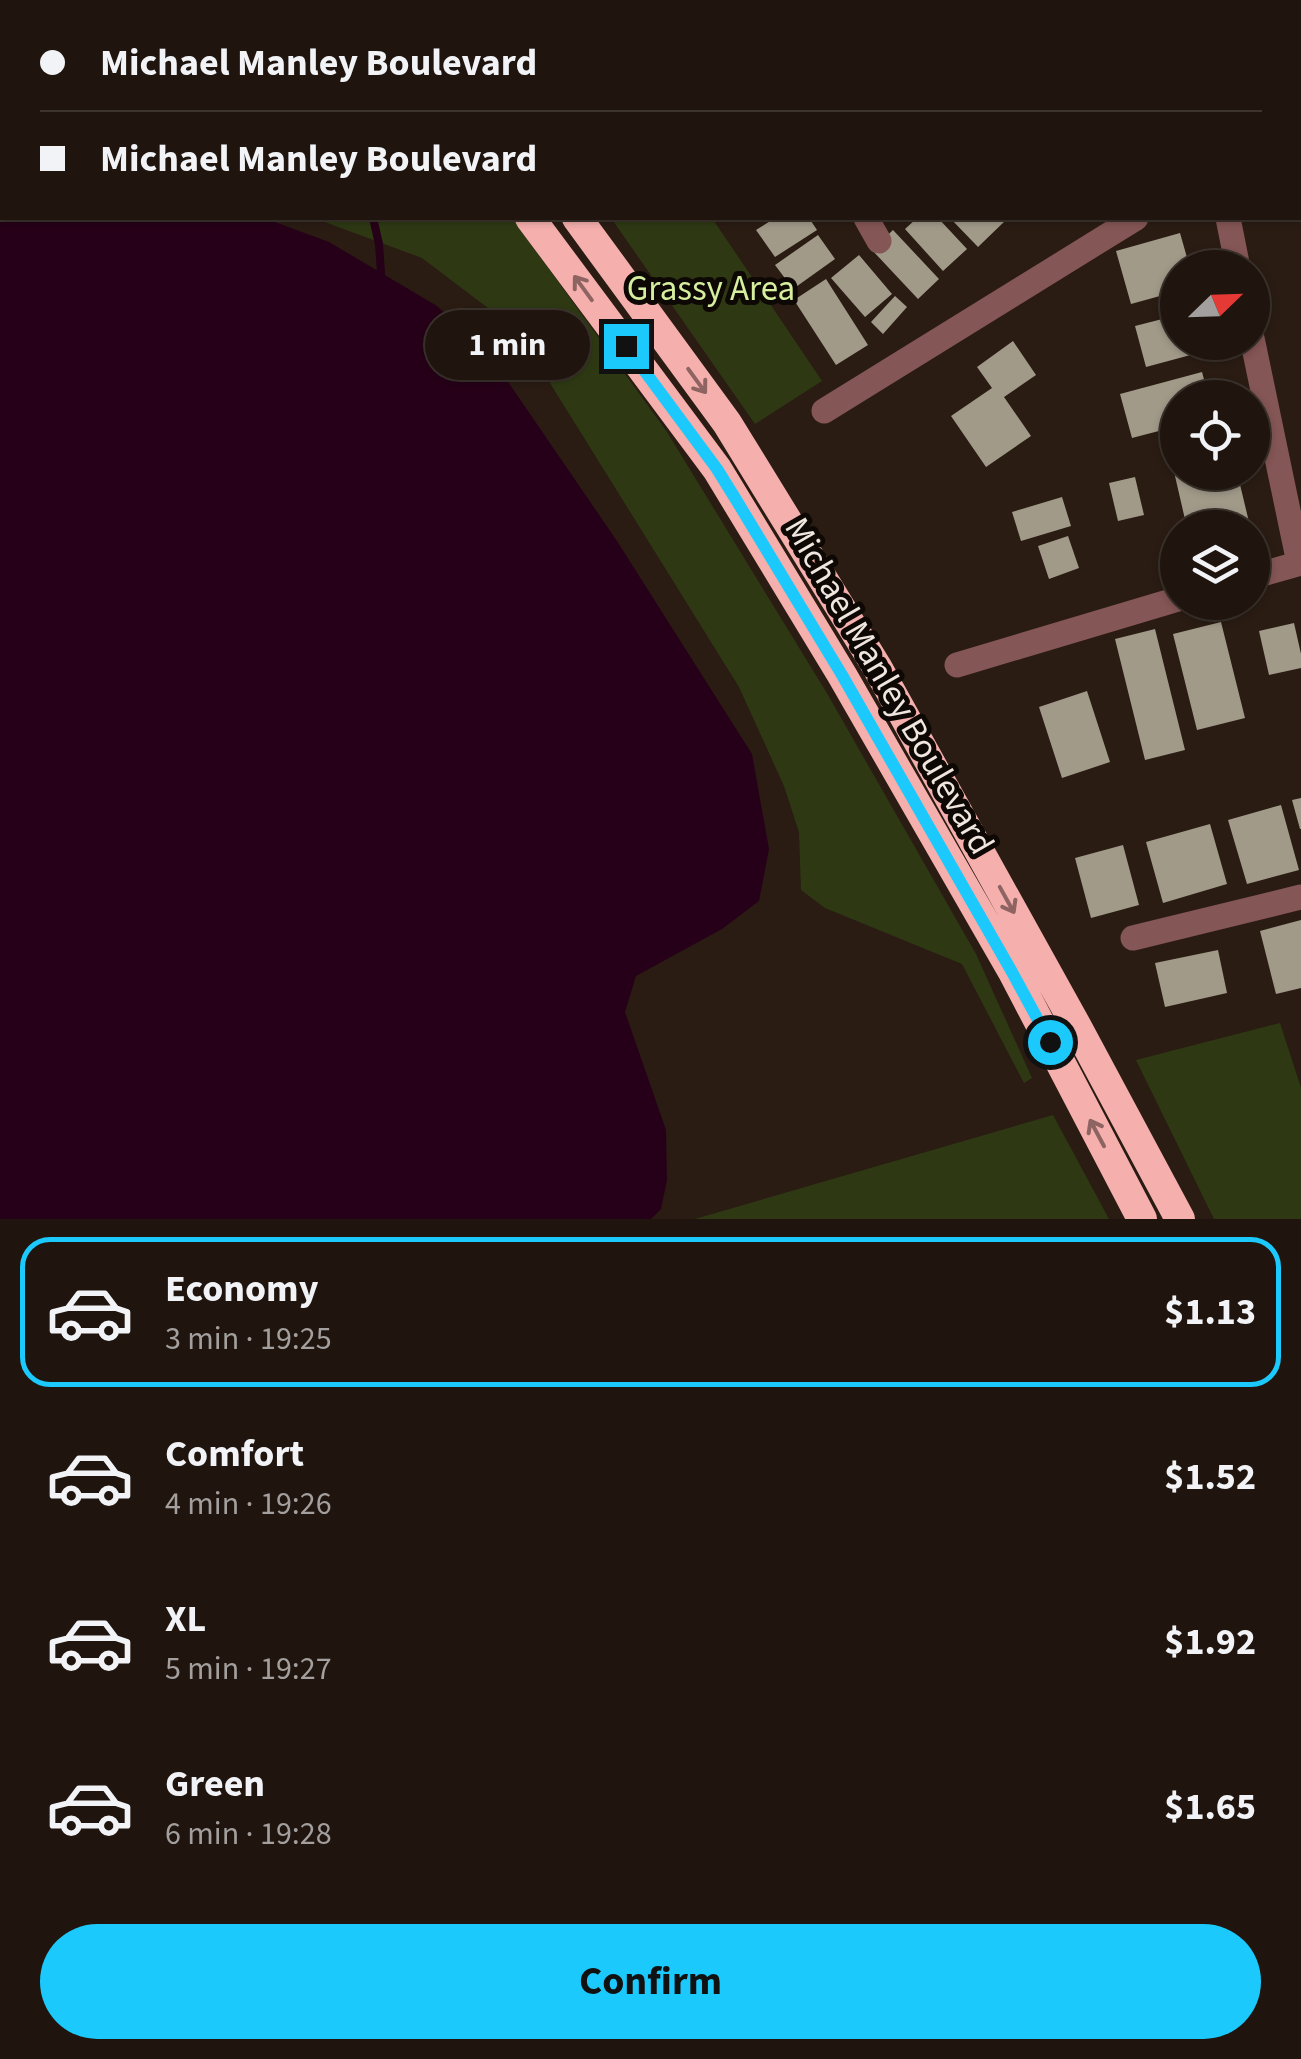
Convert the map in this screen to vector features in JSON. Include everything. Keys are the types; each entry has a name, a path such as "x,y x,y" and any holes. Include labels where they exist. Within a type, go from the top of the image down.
{"highway":[{"name":"Michael Manley Boulevard","path":"531,220 717,469 842,675 1012,972 1142,1219"},
{"name":"Michael Manley Boulevard","path":"578,220 727,423 878,667 1180,1219"}],"street":[{"path":"867,220 879,241"},
{"path":"824,411 1133,220"},
{"path":"1228,220 1234,250"},
{"path":"1257,360 1300,563 1270,572"},
{"path":"957,665 1160,604"},
{"path":"1133,938 1301,897"}],"green space":[{"path":"319,220 513,220 667,432 828,695 976,954 1032,1078 1024,1083 962,964 825,908 801,890 799,832 784,786 739,687 517,330 422,258"},
{"name":"Grassy Area","path":"612,220 713,220 822,381 755,424"},
{"path":"1280,1023 1301,1088 1301,1219 1214,1219 1136,1060"},
{"path":"1053,1115 1109,1219 695,1219"}],"shaded area":[{"path":"0,220 269,220 329,242 437,306 491,357 617,541 752,754 769,849 759,901 722,929 636,976 625,1012 666,1130 667,1180 661,1209 651,1219 0,1219"}],"building":[{"path":"772,220 810,220 817,230 775,257 756,230"},
{"path":"915,220 940,220 967,249 943,271 905,229"},
{"path":"952,220 1006,220 978,247"},
{"path":"893,230 939,279 918,299 872,250"},
{"path":"1180,233 1185,250 1160,250 1160,296 1131,304 1116,251"},
{"path":"818,235 835,259 793,289 775,265"},
{"path":"859,255 892,294 865,317 831,278"},
{"path":"826,279 868,345 836,365 794,300"},
{"path":"895,296 907,307 883,334 871,322"},
{"path":"1160,320 1160,360 1172,360 1146,367 1135,326"},
{"path":"1013,341 1036,375 1004,397 1031,436 986,467 951,416 992,388 977,367"},
{"path":"1202,372 1204,380 1172,380"},
{"path":"1160,383 1160,431 1132,438 1120,394"},
{"path":"1135,477 1144,515 1118,521 1109,483"},
{"path":"1178,490 1241,490 1246,510 1183,510"},
{"path":"1062,497 1071,526 1021,541 1012,512"},
{"path":"1068,536 1079,568 1049,579 1038,546"},
{"path":"1221,622 1245,718 1197,730 1173,634"},
{"path":"1294,623 1301,668 1269,675 1259,631"},
{"path":"1155,629 1185,750 1145,760 1115,639"},
{"path":"1087,691 1110,762 1062,778 1039,707"},
{"path":"1301,798 1301,829 1300,829 1292,800"},
{"path":"1281,805 1299,870 1247,884 1228,820"},
{"path":"1210,824 1227,884 1163,903 1146,842"},
{"path":"1123,845 1139,905 1091,918 1075,858"},
{"path":"1301,920 1301,988 1276,994 1260,931"},
{"path":"1218,950 1227,993 1165,1007 1155,963"}],"waterway":[{"path":"373,220 381,273"}],"route":[{"path":"626,346 735,498 842,675 1050,1042"}]}
